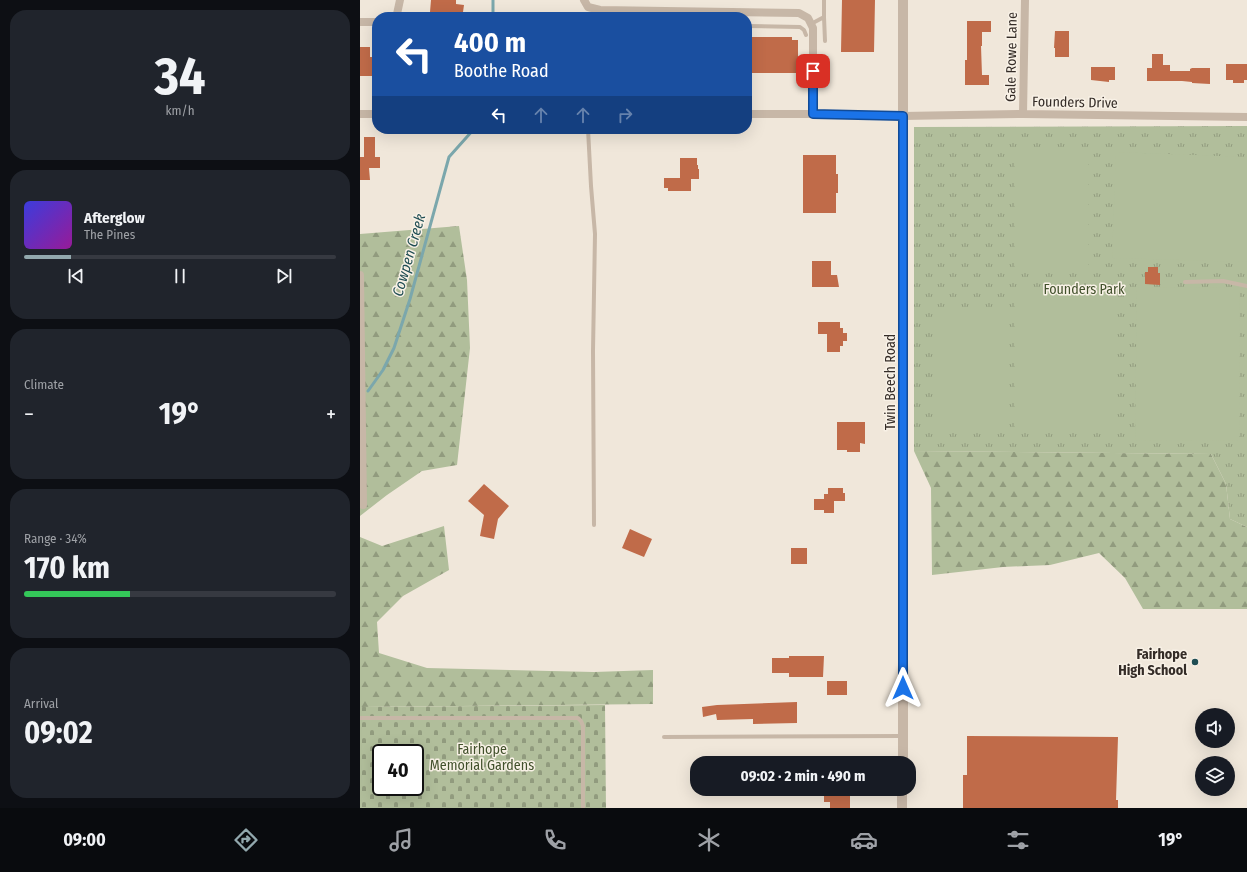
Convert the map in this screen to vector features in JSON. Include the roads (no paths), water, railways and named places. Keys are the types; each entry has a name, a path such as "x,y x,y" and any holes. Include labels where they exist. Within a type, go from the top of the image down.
{"street":[{"path":"397,12 400,0"},
{"path":"584,0 588,7 602,12"},
{"name":"Twin Beech Road","path":"903,0 903,756"},
{"name":"Gale Rowe Lane","path":"1023,114 1025,0"},
{"path":"752,14 799,14 808,18 812,24 813,114"},
{"path":"360,22 372,22"},
{"path":"360,114 372,114"},
{"name":"Founders Drive","path":"752,114 903,116 1023,114 1247,117"},
{"path":"360,275 363,505"},
{"path":"902,796 902,808"}],"lane":[{"path":"824,0 825,40"},
{"path":"812,24 824,17"},
{"path":"752,26 800,27 804,30 806,35"},
{"path":"588,134 591,186 596,234 593,351 594,525"},
{"path":"1186,282 1223,281 1247,286"},
{"path":"360,718 578,718 583,726 583,808"},
{"path":"664,737 903,736"}],"waterway":[{"name":"Cowpen Creek","path":"493,0 493,12"},
{"name":"Cowpen Creek","path":"368,391 383,370 394,348 410,299 449,157 470,134"}],"place":[{"name":"Fairhope High School","path":"1195,662"}],"park label":[{"name":"Founders Park","path":"1084,289"},
{"name":"Fairhope Memorial Gardens","path":"482,758"}]}
